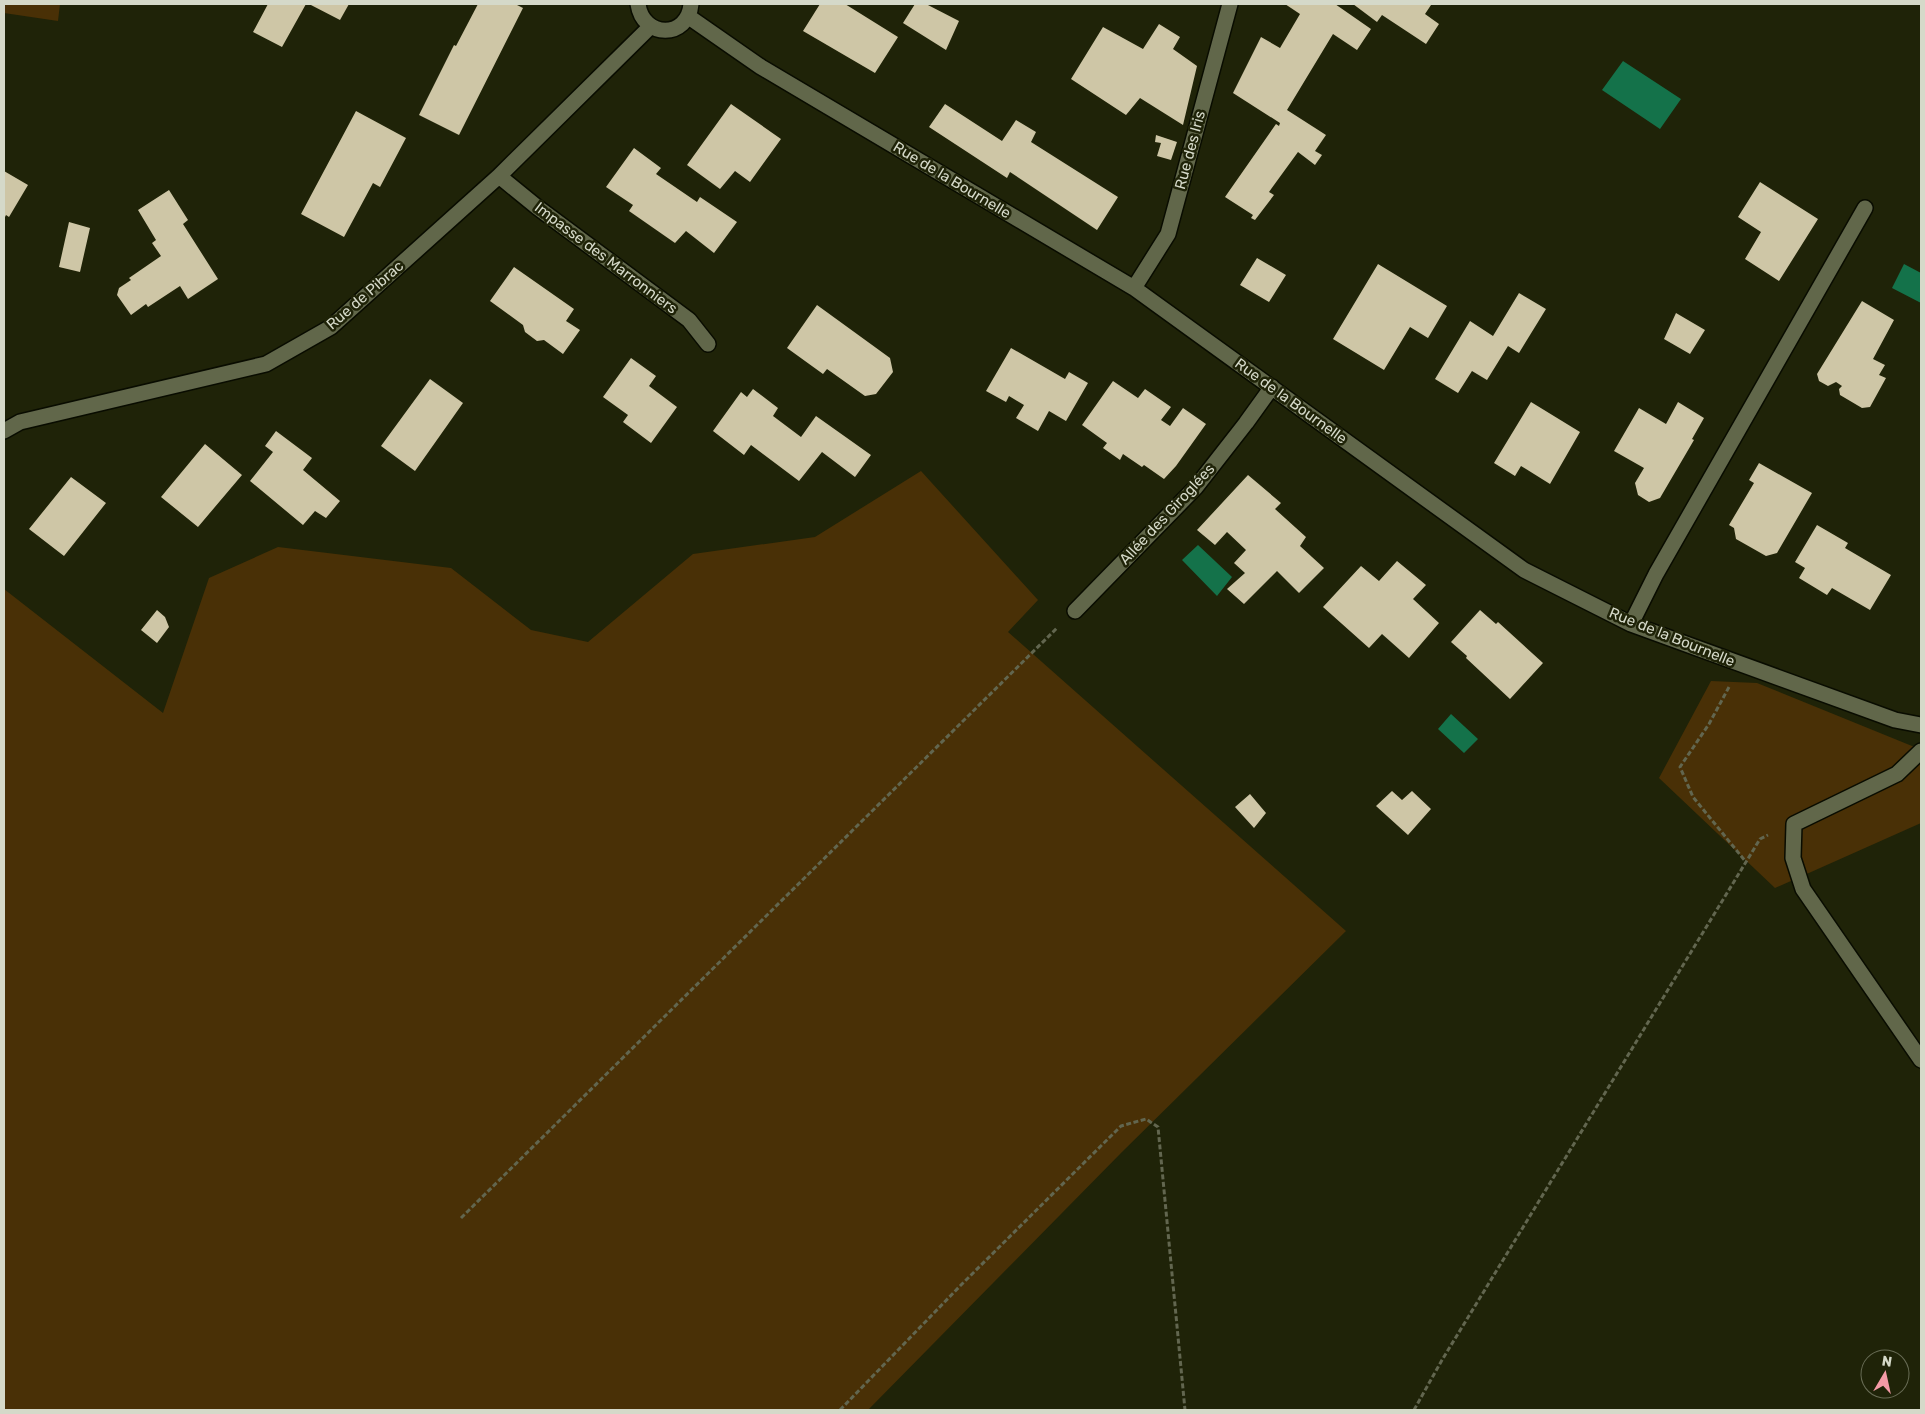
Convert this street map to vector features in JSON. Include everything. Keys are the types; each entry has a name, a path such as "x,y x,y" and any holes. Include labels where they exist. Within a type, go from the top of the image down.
{"street":[{"path":"638,4 639,13 650,27 667,30 683,24 690,10"},
{"name":"Rue des Iris","path":"1134,288 1168,234 1230,4"},
{"name":"Rue de la Bournelle","path":"690,10 760,67 1134,288 1524,570 1631,624 1895,720 1921,725"},
{"name":"Rue de Pibrac","path":"4,431 20,422 266,364 331,327 499,176 650,27"},
{"name":"Impasse des Marronniers","path":"499,176 537,207 689,320 708,344"},
{"path":"1631,624 1656,574 1865,208"},
{"name":"Allée des Giroglées","path":"1075,611 1196,487 1272,387"},
{"path":"1921,751 1897,774 1794,824 1792,858 1803,889 1921,1060"}],"path":[{"path":"461,1218 1075,611"},
{"path":"1741,664 1709,724 1680,766 1694,797 1746,862"},
{"path":"1414,1410 1760,839 1794,824"},
{"path":"840,1410 961,1285 1121,1126 1146,1118 1158,1127 1185,1410"}],"shaded area":[{"path":"4,4 60,4 58,21 4,13"},
{"path":"1623,61 1681,99 1660,129 1602,90"},
{"path":"1904,264 1921,273 1921,303 1892,288"},
{"path":"921,471 1038,600 1008,632 1346,931 1121,1153 868,1410 4,1410 4,589 163,713 209,578 278,547 451,568 531,630 588,642 693,554 815,537"},
{"path":"1198,545 1232,577 1217,596 1182,560"},
{"path":"1711,681 1757,683 1912,746 1921,747 1921,823 1775,888 1659,778"},
{"path":"1451,714 1478,739 1464,753 1438,729"}],"building":[{"path":"268,4 306,4 282,47 253,32"},
{"path":"309,4 349,4 340,20"},
{"path":"478,4 515,4 523,8 459,135 419,115 454,45 456,46"},
{"path":"820,4 845,4 898,37 875,73 803,31"},
{"path":"915,4 926,4 959,21 946,50 903,23"},
{"path":"1285,4 1335,4 1371,29 1357,50 1333,34 1287,110 1326,135 1315,151 1322,155 1315,165 1298,152 1269,192 1274,195 1255,220 1251,218 1253,215 1225,197 1276,124 1279,126 1280,123 1233,93 1261,37 1280,48 1300,14"},
{"path":"1353,4 1430,4 1425,14 1439,24 1426,44 1382,15 1377,22"},
{"path":"1159,24 1180,37 1173,49 1197,66 1183,125 1140,98 1126,115 1071,79 1103,27 1143,49"},
{"path":"731,104 781,139 750,182 735,171 720,189 687,165"},
{"path":"945,104 1002,141 1016,120 1036,132 1031,142 1118,197 1097,230 1010,172 1007,178 929,127"},
{"path":"356,111 406,138 380,187 373,183 344,237 301,214"},
{"path":"1156,135 1177,142 1171,160 1157,156 1161,143 1155,142"},
{"path":"634,148 661,168 656,174 697,202 700,197 737,222 714,253 686,231 675,243 629,211 633,205 606,187"},
{"path":"4,171 28,185 9,217 6,215 4,219"},
{"path":"1760,182 1818,219 1779,281 1745,259 1761,232 1738,217"},
{"path":"169,190 188,220 183,224 218,279 188,299 180,286 148,307 146,304 131,315 117,295 119,288 131,280 129,278 161,256 152,243 156,240 138,210"},
{"path":"69,222 90,228 80,272 59,267"},
{"path":"1257,258 1286,275 1269,302 1240,285"},
{"path":"1378,264 1447,306 1428,338 1410,327 1384,370 1333,339"},
{"path":"514,267 574,309 566,321 580,330 563,354 544,340 537,341 525,332 523,325 490,301"},
{"path":"1519,293 1546,309 1519,353 1508,346 1487,380 1472,371 1458,393 1435,379 1470,321 1493,336"},
{"path":"1862,301 1894,320 1873,359 1885,365 1879,375 1886,378 1870,407 1862,408 1840,395 1839,389 1842,386 1836,382 1828,386 1819,381 1817,374"},
{"path":"817,305 890,358 893,372 876,394 865,396 827,369 823,374 787,348"},
{"path":"1676,313 1705,330 1690,354 1664,339"},
{"path":"1011,348 1065,379 1069,372 1088,383 1066,421 1049,411 1038,431 1016,418 1024,405 1009,396 1006,402 986,391"},
{"path":"631,358 656,376 649,386 677,407 651,443 623,422 628,415 603,397"},
{"path":"430,379 463,403 415,471 381,446"},
{"path":"1113,381 1138,398 1145,389 1171,407 1161,420 1170,426 1183,408 1206,424 1176,466 1164,479 1144,465 1142,467 1123,454 1120,460 1103,448 1107,443 1082,425"},
{"path":"753,389 778,408 773,416 801,437 816,416 871,455 855,477 822,452 799,481 751,445 744,455 713,431 741,392 747,397"},
{"path":"1531,402 1580,432 1550,484 1521,466 1515,476 1494,463"},
{"path":"1678,402 1704,418 1692,439 1694,440 1660,498 1649,502 1638,495 1635,483 1644,468 1614,451 1639,408 1666,424"},
{"path":"276,431 312,458 303,470 340,501 326,518 315,511 303,525 250,481 273,452 265,446"},
{"path":"205,444 242,475 198,527 161,497"},
{"path":"1759,463 1812,493 1777,553 1766,556 1736,539 1734,528 1729,525 1754,483 1749,480"},
{"path":"1248,475 1281,503 1275,509 1306,537 1300,546 1324,568 1299,593 1277,571 1244,604 1227,589 1245,573 1234,563 1246,550 1227,532 1215,545 1197,530"},
{"path":"71,477 106,503 64,556 29,529"},
{"path":"1817,525 1848,543 1845,548 1891,575 1870,610 1832,588 1827,595 1799,578 1805,568 1795,562"},
{"path":"1397,561 1426,585 1413,599 1439,623 1409,658 1382,634 1369,648 1323,607 1361,566 1379,581"},
{"path":"157,610 165,617 169,627 157,643 141,630"},
{"path":"1480,610 1496,624 1498,622 1543,663 1510,699 1451,642"},
{"path":"1392,791 1402,800 1412,791 1431,809 1408,835 1376,806"},
{"path":"1250,794 1266,813 1254,828 1235,807"}]}
